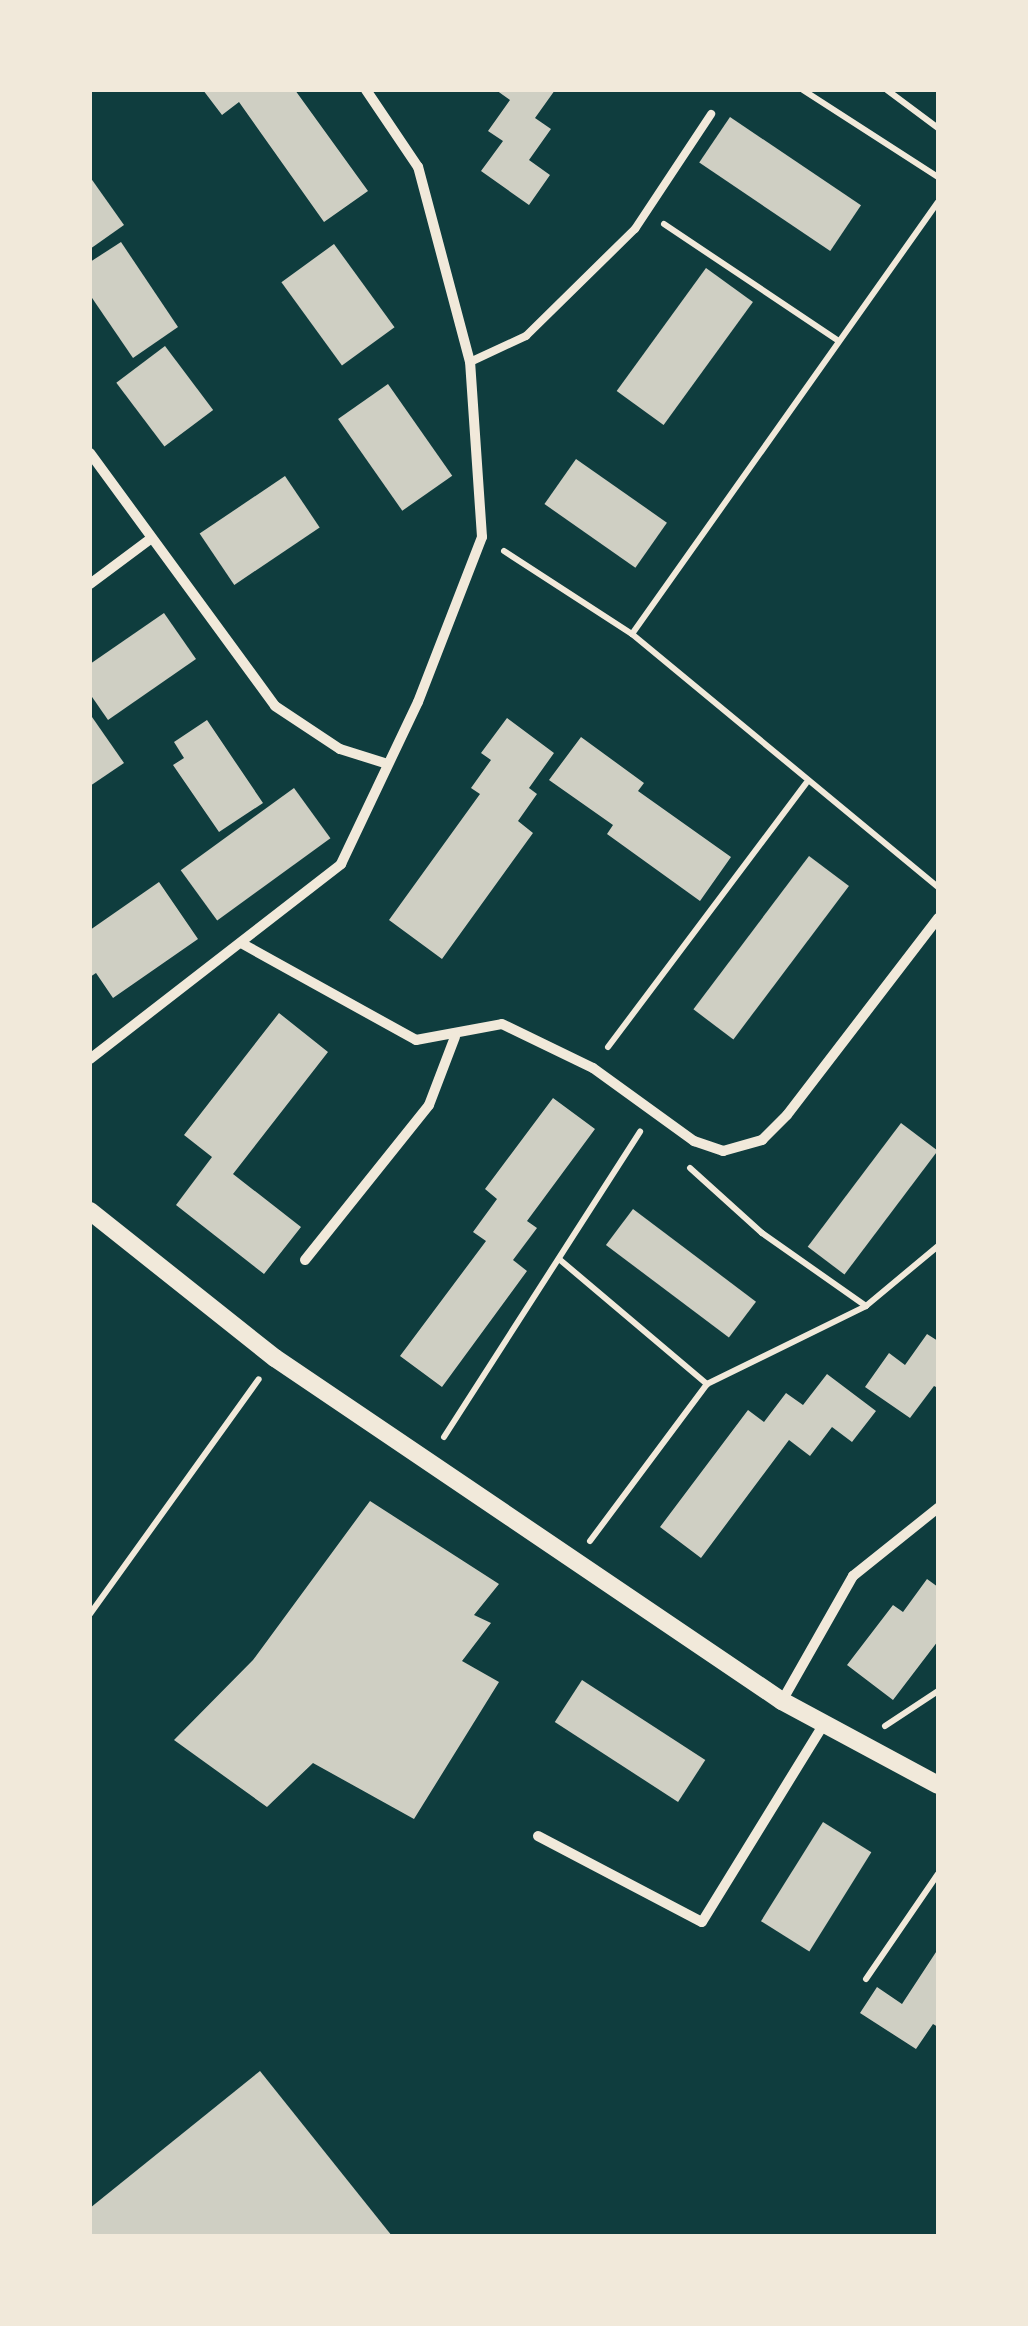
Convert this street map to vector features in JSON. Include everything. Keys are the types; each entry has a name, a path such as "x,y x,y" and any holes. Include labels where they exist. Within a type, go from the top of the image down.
{"street":[{"path":"90,1058 341,864 388,764 482,537 470,362 418,167 366,90"},
{"path":"90,454 149,540 275,706 340,749 388,764"},
{"path":"90,584 149,540"},
{"path":"241,943 416,1040 455,1036 502,1024 592,1068 694,1140 723,1151 744,1148 786,1115 938,918"},
{"path":"305,1260 429,1105 455,1036"},
{"path":"90,1211 275,1358 430,1458 782,1700 938,1785"},
{"path":"782,1700 853,1576 938,1508"},
{"path":"538,1836 702,1922 824,1724"}],"lane":[{"path":"470,362 526,336 635,229 711,114"}],"path":[{"path":"803,90 938,177"},
{"path":"887,90 938,128"},
{"path":"632,634 836,340 938,202"},
{"path":"645,211 836,340"},
{"path":"482,537 632,634 806,783 938,887"},
{"path":"592,1068 806,783"},
{"path":"430,1458 644,1126 659,1140"},
{"path":"674,1153 762,1233 866,1306"},
{"path":"578,1558 707,1384 866,1306 938,1246"},
{"path":"558,1259 707,1384"},
{"path":"90,1614 275,1358"},
{"path":"859,1743 938,1691"},
{"path":"866,1979 938,1874"}],"building":[{"path":"203,90 295,90 368,191 324,222 239,102 222,115"},
{"path":"496,90 555,90 535,118 551,129 529,160 550,175 529,205 481,171 503,141 488,131 510,100"},
{"path":"730,117 861,205 830,251 699,163"},
{"path":"90,177 124,225 90,249"},
{"path":"121,242 178,327 133,358 90,295 90,262"},
{"path":"334,244 395,327 342,366 281,282"},
{"path":"706,268 753,302 664,425 617,391"},
{"path":"165,346 213,410 164,447 116,383"},
{"path":"388,384 452,476 402,511 338,419"},
{"path":"576,459 667,523 635,568 544,504"},
{"path":"285,476 320,527 234,585 200,534"},
{"path":"164,613 196,659 108,720 90,694 90,664"},
{"path":"90,718 124,763 90,786"},
{"path":"507,718 554,753 529,788 537,794 518,821 533,833 442,959 389,920 480,794 471,788 491,760 481,753"},
{"path":"207,720 263,803 219,832 173,765 184,758 174,742"},
{"path":"581,737 644,783 638,791 731,857 700,901 607,834 613,825 549,780"},
{"path":"294,788 330,838 217,920 181,870"},
{"path":"809,856 849,886 733,1039 693,1009"},
{"path":"159,882 198,939 113,998 96,973 90,977 90,930"},
{"path":"279,1013 328,1052 233,1174 301,1227 264,1274 176,1205 212,1157 184,1135"},
{"path":"553,1098 595,1129 527,1221 537,1228 513,1260 527,1271 442,1387 400,1356 486,1241 473,1232 497,1199 485,1189"},
{"path":"901,1123 938,1151 844,1274 808,1247"},
{"path":"633,1209 756,1302 729,1338 606,1245"},
{"path":"927,1334 938,1341 938,1388 934,1386 910,1418 865,1387 889,1353 905,1365"},
{"path":"827,1374 876,1411 852,1442 832,1427 810,1456 789,1440 701,1558 660,1527 748,1410 764,1422 786,1393 803,1405"},
{"path":"370,1501 499,1584 474,1615 491,1623 462,1661 499,1682 414,1819 313,1763 267,1807 174,1740 253,1660"},
{"path":"927,1579 938,1587 938,1641 893,1700 847,1665 893,1605 903,1612"},
{"path":"582,1680 705,1760 678,1802 555,1722"},
{"path":"823,1822 871,1852 809,1951 761,1921"},
{"path":"938,1949 938,2027 933,2024 916,2049 860,2013 877,1987 902,2004"},
{"path":"260,2071 392,2236 90,2236 90,2208"}]}
